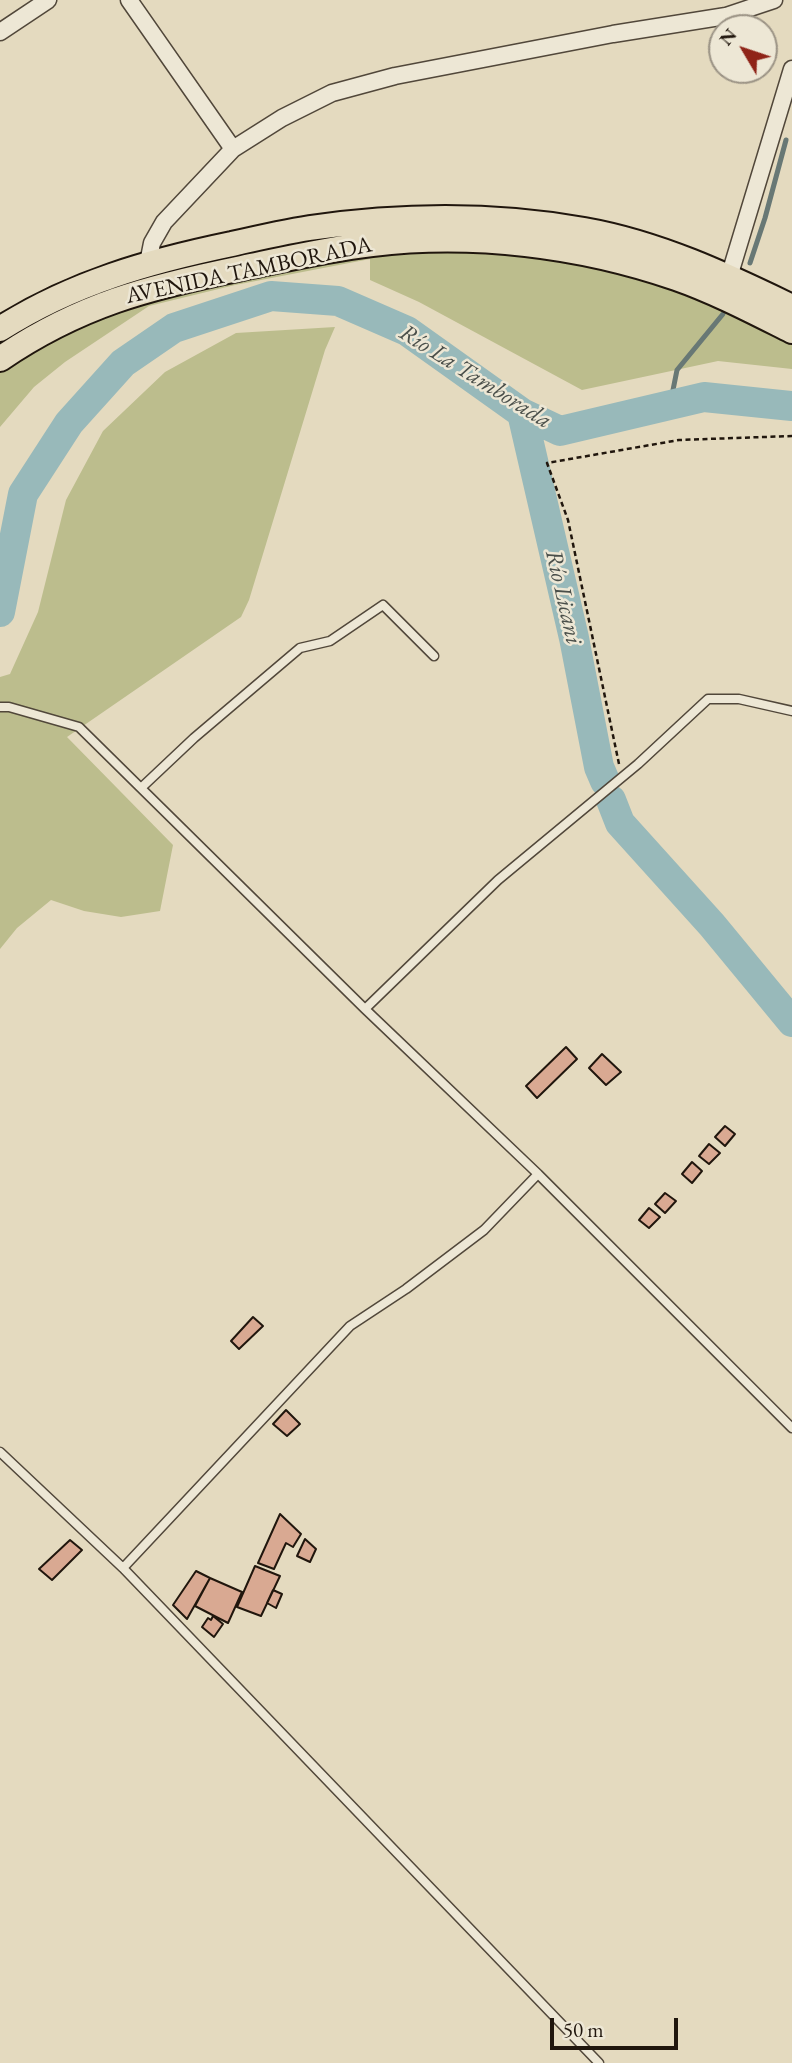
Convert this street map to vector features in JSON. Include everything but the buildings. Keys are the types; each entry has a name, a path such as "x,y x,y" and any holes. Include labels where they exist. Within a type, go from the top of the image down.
{"main road":[{"name":"AVENIDA TAMBORADA","path":"0,329 31,309 78,287 148,263 307,228 371,220 442,218 516,221 585,230 650,246 729,276 792,307"},
{"name":"AVENIDA TAMBORADA","path":"0,359 70,317 162,285 312,253 374,244 441,240 477,240 604,257 677,278 792,331"}],"street":[{"path":"0,32 48,0"},
{"path":"129,0 233,149"},
{"path":"148,263 152,243 164,222 233,149 282,118 332,93 396,76 613,34 726,16 774,0"},
{"path":"729,276 792,69"}],"lane":[{"path":"141,788 194,738 300,648 330,641 383,605 434,656"},
{"path":"365,1009 498,880 621,777 708,699 739,699 792,711"},
{"path":"0,707 9,707 79,727 365,1009 538,1174 792,1429"},
{"path":"123,1569 350,1326 406,1289 484,1230 538,1174"},
{"path":"0,1452 123,1569 599,2063"}],"path":[{"path":"621,777 568,520 547,463 680,440 792,436"}],"green space":[{"path":"467,249 598,266 725,307 792,340 792,369 718,361 582,390 419,302 370,280 370,259 235,285 149,306 65,362 34,387 0,427 0,373 25,354 65,331 179,289 377,253"},
{"path":"335,327 325,350 249,600 241,617 67,737 173,845 160,911 121,917 84,911 51,900 17,928 0,949 0,677 10,674 38,612 66,500 103,431 165,372 236,333"}],"waterway":[{"path":"750,263 786,140"},
{"name":"Río La Tamborada","path":"0,612 23,494 69,423 123,363 174,328 271,296 338,301 407,331 522,413 560,431 704,397 792,406"},
{"path":"670,405 677,370 723,314"},
{"name":"Río Licani","path":"522,413 574,638 599,767 605,781"},
{"name":"Río Licani","path":"611,800 620,823 712,925 792,1022"}]}
